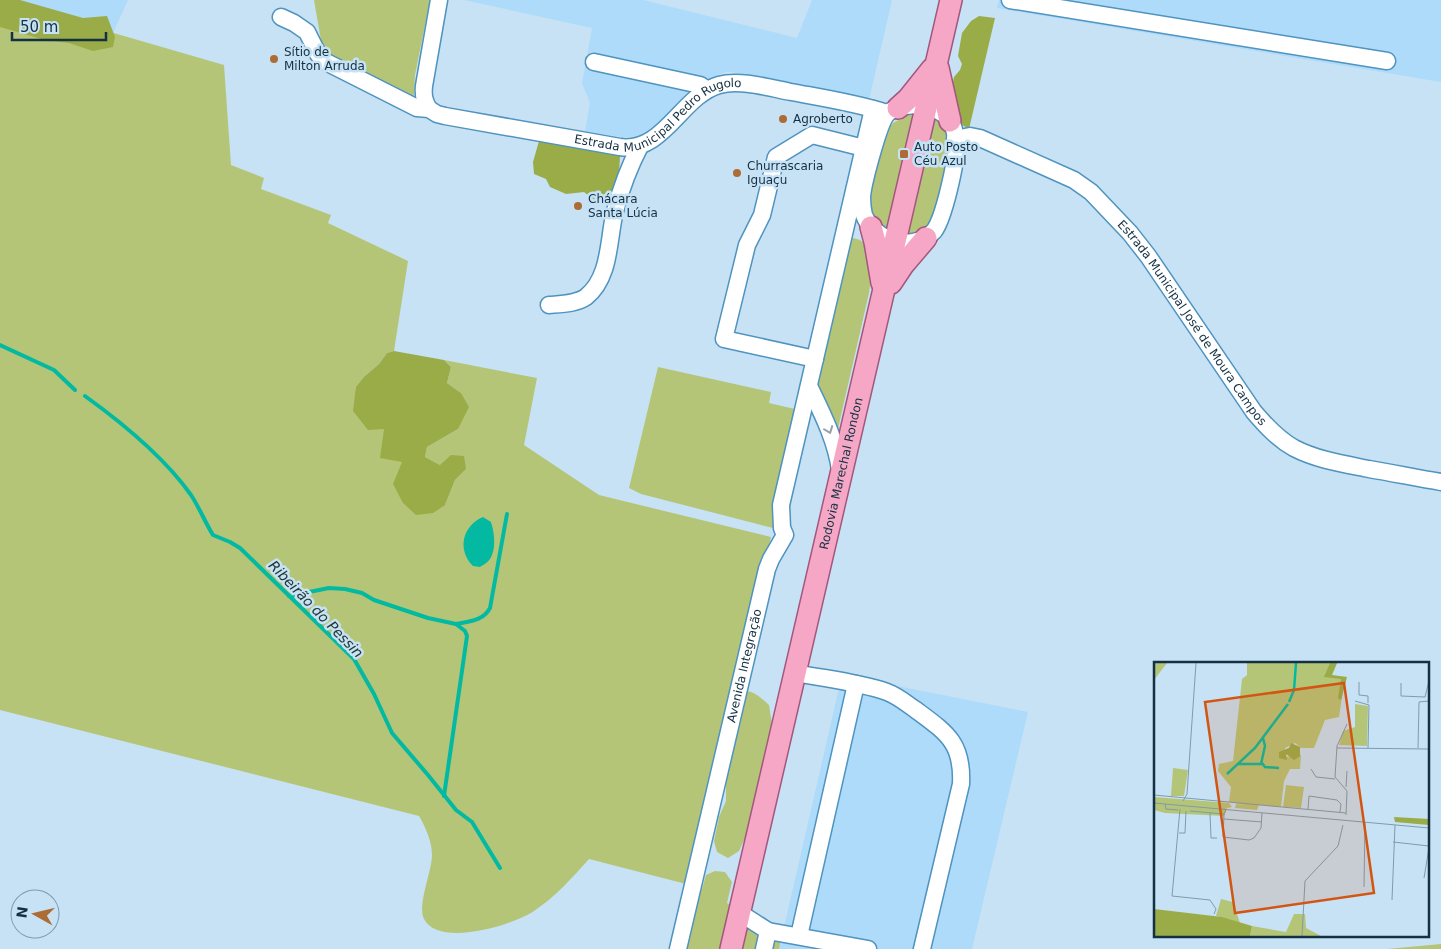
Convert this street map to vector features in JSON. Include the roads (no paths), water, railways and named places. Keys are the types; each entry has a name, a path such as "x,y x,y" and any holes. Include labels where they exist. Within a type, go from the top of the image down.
{"main road":[{"name":"Rodovia Marechal Rondon","path":"732,949 951,0"},
{"path":"886,110 908,99 937,62"},
{"path":"937,62 953,130"},
{"path":"870,225 881,275 883,296"},
{"path":"883,296 903,265 926,238"}],"street":[{"path":"429,109 424,95 424,86 439,0"},
{"path":"1010,0 1387,61"},
{"name":"Estrada Municipal Pedro Rugolo","path":"281,17 294,22 307,32 318,54 326,62 417,108 429,109 445,116 628,148 640,146 654,138 706,89 720,84 730,83 757,86 886,110 916,105 926,107"},
{"path":"594,62 700,85 706,89"},
{"path":"886,110 877,135 862,197 864,214 870,225 881,235 906,243 926,238 934,230 943,210 955,160 956,147 953,130 935,110 926,107"},
{"name":"Avenida Integração","path":"678,949 767,569 785,535 782,528 781,505 864,148 886,110"},
{"name":"Estrada Municipal José de Moura Campos","path":"953,130 980,138 1051,169 1074,180 1091,192 1148,256 1254,412 1269,430 1281,439 1294,448 1327,460 1441,482"},
{"path":"815,359 724,339 746,245 762,215 776,157 812,135 864,148"},
{"path":"548,306 575,302 584,298 594,289 602,277 614,213 631,164 640,146"},
{"path":"846,224 854,222 870,225"},
{"path":"809,386 835,446 841,477"},
{"path":"796,673 856,684 897,696 943,730 956,748 962,768 961,784 922,949"},
{"path":"799,936 856,684"},
{"path":"740,913 768,931 868,949"},
{"path":"764,949 768,931"}],"waterway":[{"name":"Ribeirão do Pessin","path":"0,345 54,370 75,390"},
{"name":"Ribeirão do Pessin","path":"85,396 128,429 169,468 197,504 213,535 240,548 354,659 374,694 392,733 456,810 472,822 500,868"},
{"path":"456,624 480,618 490,608 507,514"},
{"path":"289,596 329,588 345,589 362,593 374,600 428,618 456,624 465,631 467,636 444,796"}],"place":[{"name":"Sítio de Milton Arruda","path":"274,59"},
{"name":"Agroberto","path":"783,119"},
{"name":"Auto Posto Céu Azul","path":"904,154"},
{"name":"Churrascaria Iguaçu","path":"737,173"},
{"name":"Chácara Santa Lúcia","path":"578,206"}]}
